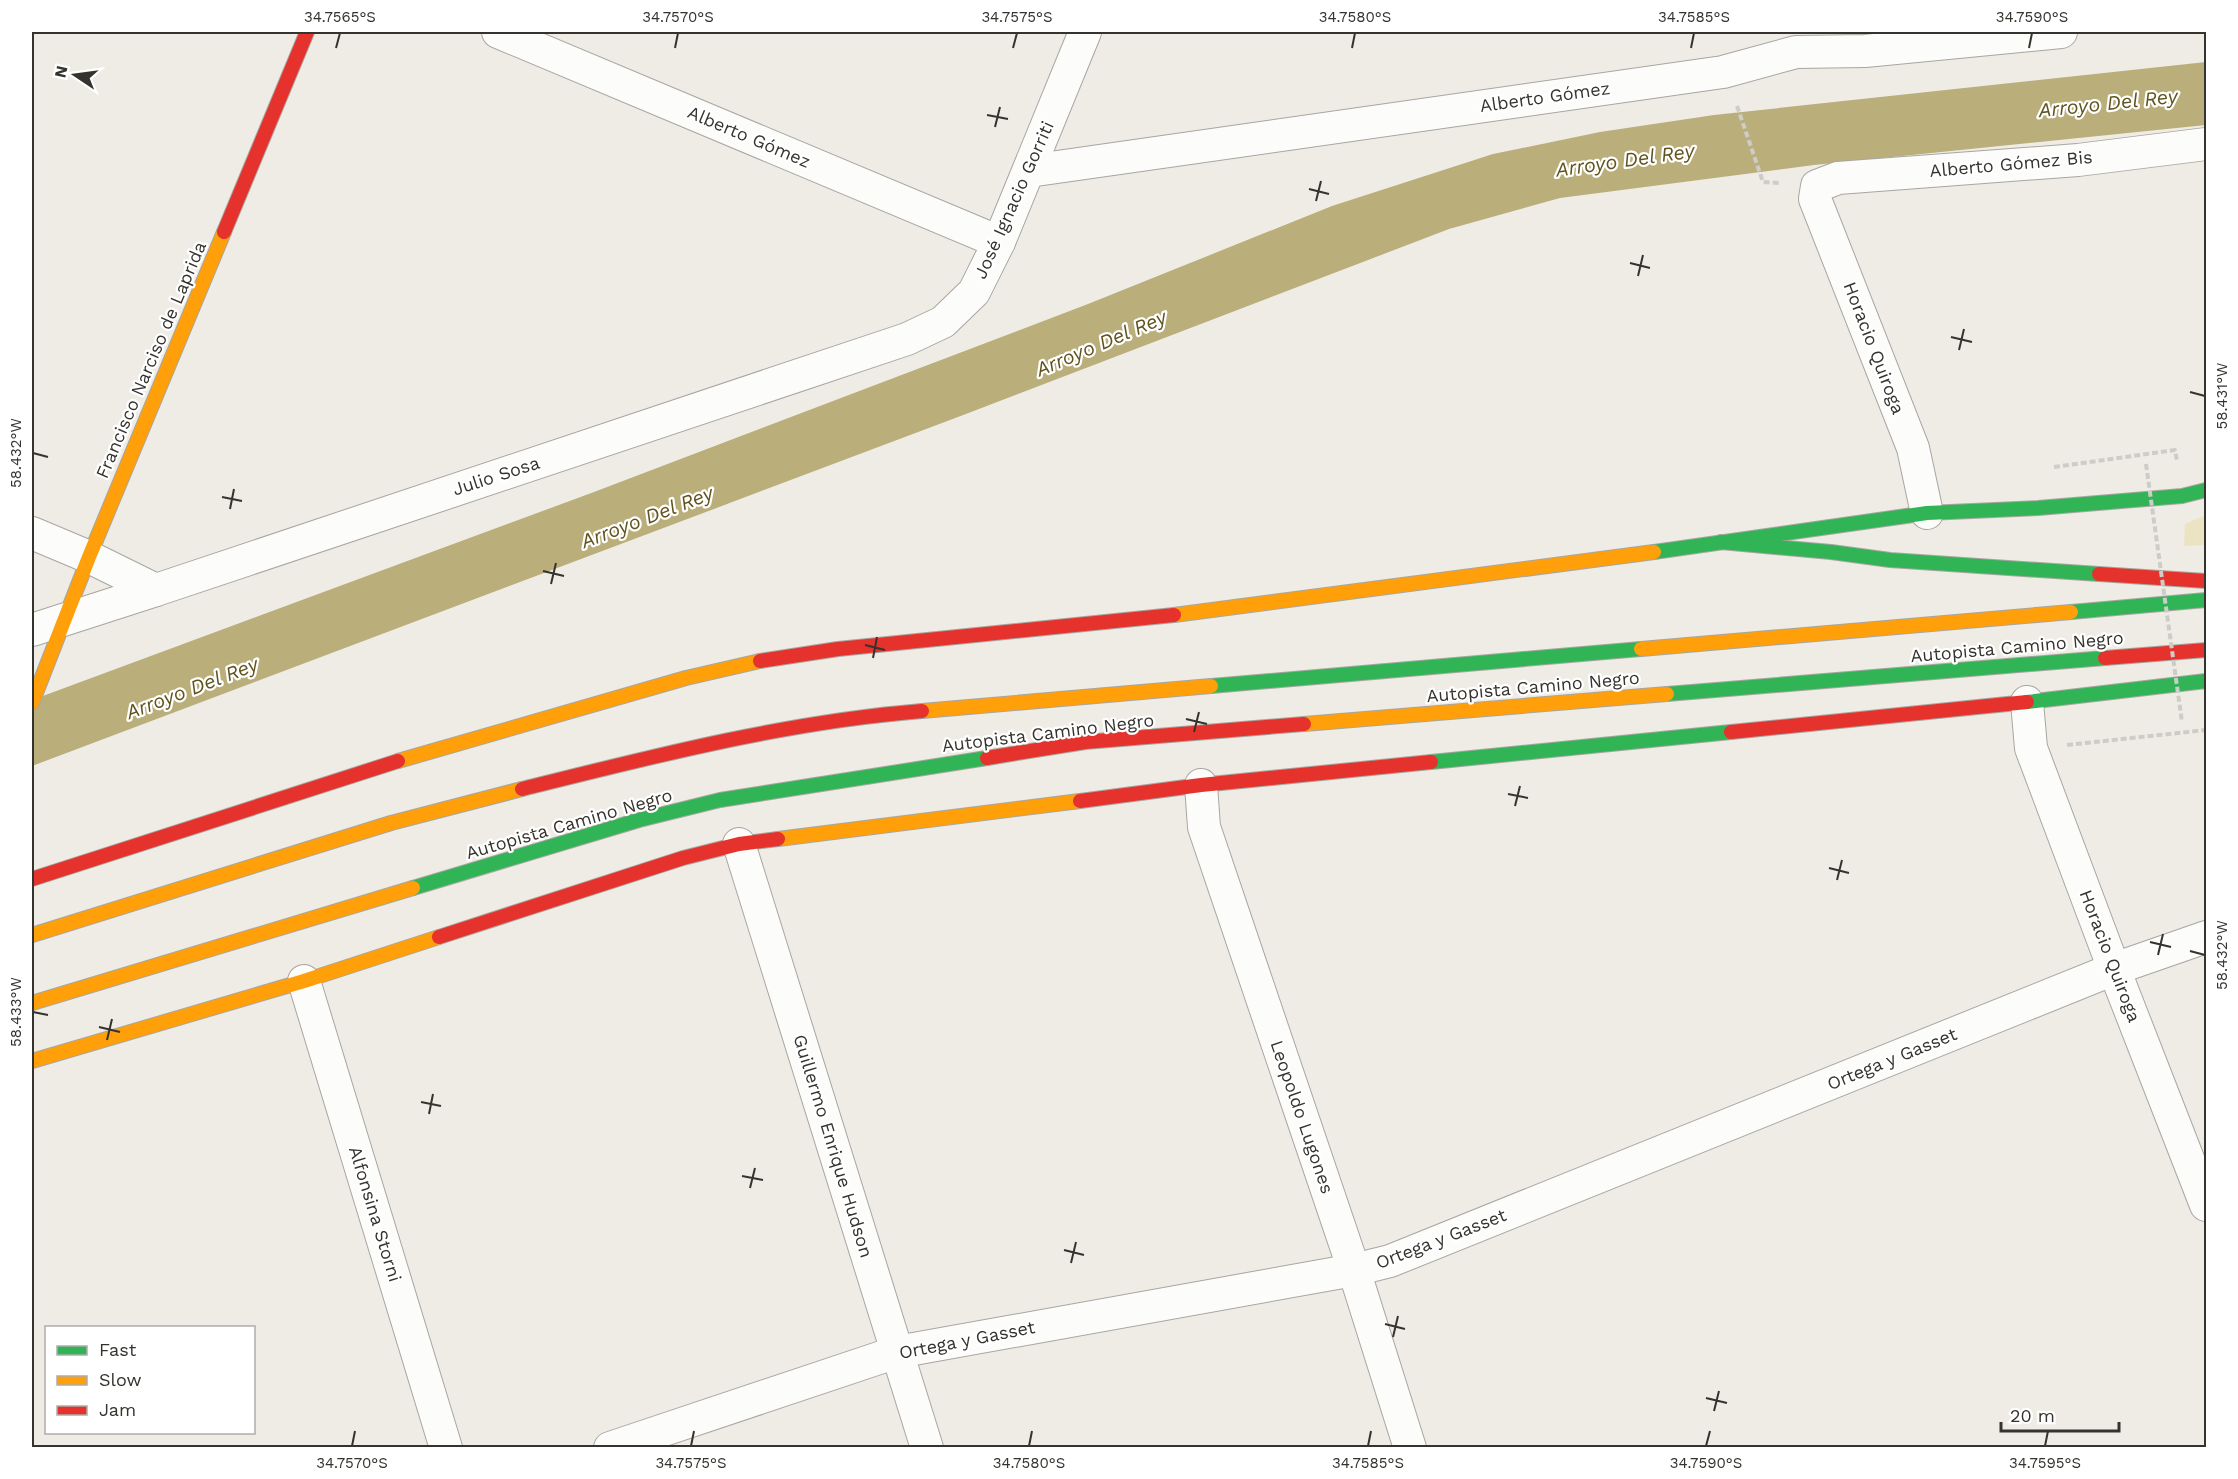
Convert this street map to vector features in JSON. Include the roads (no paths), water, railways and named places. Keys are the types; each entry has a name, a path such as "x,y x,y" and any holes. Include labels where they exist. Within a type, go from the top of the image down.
{"main road":[{"name":"Francisco Narciso de Laprida","path":"32,703 89,557 307,32"},
{"path":"32,879 377,767 686,678 744,664 838,649 1158,617 1574,564 1926,513 2038,508 2182,496 2206,490"},
{"path":"1721,542 1831,552 1890,561 2206,581"},
{"name":"Autopista Camino Negro","path":"32,935 392,823 629,762 777,729 872,715 2206,600"},
{"name":"Autopista Camino Negro","path":"32,1003 639,820 720,800 1084,742 2206,650"},
{"path":"32,1061 304,981 683,858 739,844 1201,786 2027,702 2206,681"}],"street":[{"name":"Alberto Gómez","path":"498,32 999,242"},
{"name":"José Ignacio Gorriti","path":"907,339 943,322 974,291 999,242 1084,32"},
{"name":"Alberto Gómez","path":"1029,171 1723,72 1801,42 1865,51 2061,32"},
{"name":"Alberto Gómez Bis","path":"1817,186 1839,178 2078,160 2206,144"},
{"name":"Horacio Quiroga","path":"1817,186 1815,199 1913,448 1926,513"},
{"name":"Julio Sosa","path":"32,630 907,339"},
{"path":"32,533 89,557 156,590"},
{"name":"Horacio Quiroga","path":"2027,702 2031,748 2206,1205"},
{"name":"Leopoldo Lugones","path":"1201,786 1204,827 1354,1270 1410,1448"},
{"name":"Guillermo Enrique Hudson","path":"739,844 927,1448"},
{"name":"Ortega y Gasset","path":"610,1448 897,1352 1354,1270 1390,1261 2114,969 2206,938"},
{"name":"Alfonsina Storni","path":"304,981 446,1448"}],"water":[{"name":"Arroyo Del Rey","path":"2206,62 2206,125 1814,165 1560,198 1449,229 958,417 32,766 32,700 594,492 1088,304 1332,206 1493,154 1600,132 1714,115"}]}
